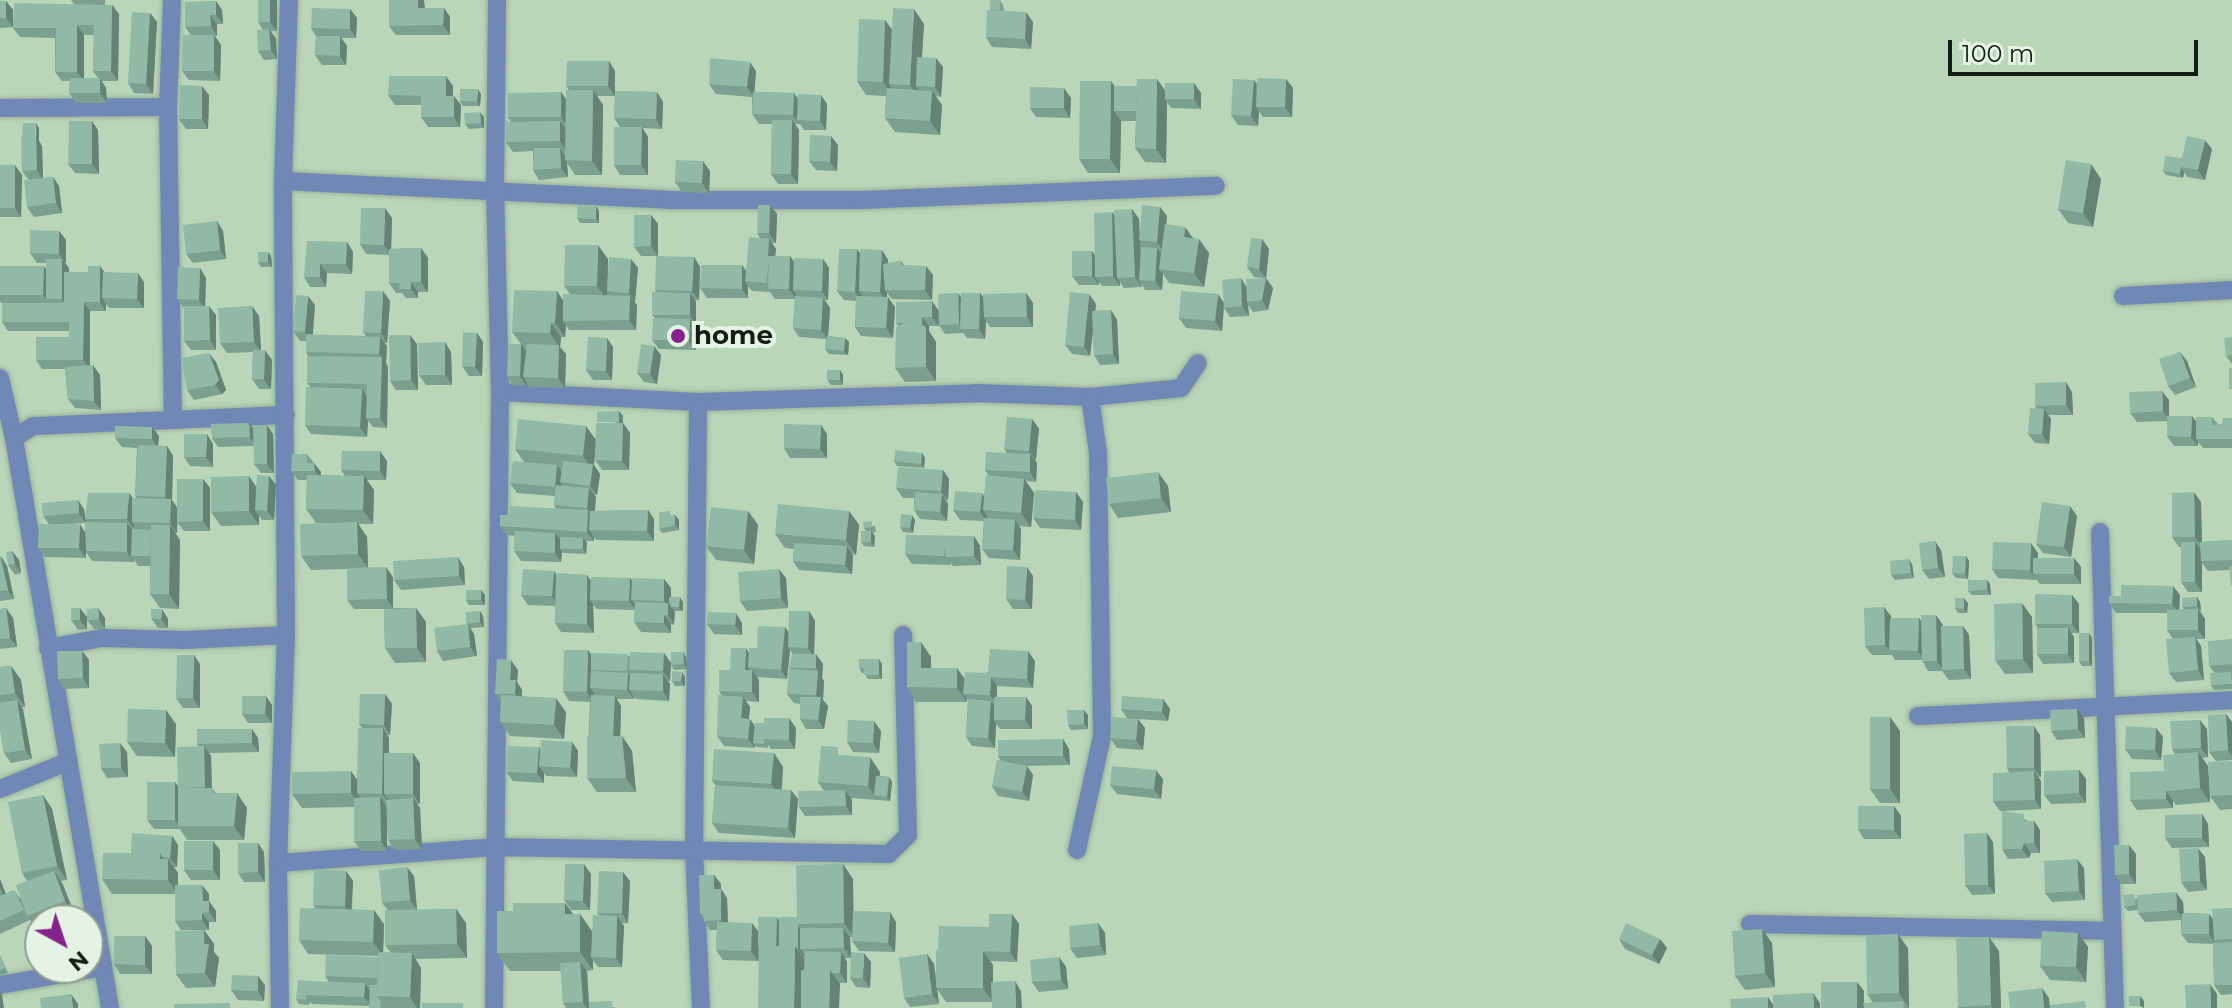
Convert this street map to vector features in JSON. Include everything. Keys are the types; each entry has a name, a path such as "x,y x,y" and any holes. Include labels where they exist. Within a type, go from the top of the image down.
{"street":[{"path":"172,0 168,107 173,420"},
{"path":"280,1008 278,863 286,635 283,181 289,0"},
{"path":"494,1008 500,392 495,192 497,0"},
{"path":"0,108 168,107"},
{"path":"283,181 669,200 861,200 1216,186"},
{"path":"2123,296 2232,290"},
{"path":"500,392 698,402 977,393 1090,397 1181,388 1198,363"},
{"path":"0,378 14,438 92,904"},
{"path":"1077,850 1102,736 1098,453 1090,397"},
{"path":"698,402 694,849 701,1008"},
{"path":"14,438 33,426 286,415"},
{"path":"2100,532 2107,709 2110,931 2115,1008"},
{"path":"48,648 102,638 186,640 286,635"},
{"path":"278,863 494,847 889,854 908,835 903,635"},
{"path":"1918,716 2107,709 2232,700"},
{"path":"0,789 67,762"},
{"path":"1750,924 2110,931"},
{"path":"104,973 110,1008"},
{"path":"0,985 24,981"}],"building":[{"path":"258,0 270,0 270,22 258,22"},
{"path":"389,0 418,0 418,8 444,8 443,25 389,26"},
{"path":"990,0 1000,0 1000,10 990,10"},
{"path":"0,1 6,1 6,18 0,18"},
{"path":"216,1 216,15 210,15 211,26 185,27 185,2"},
{"path":"14,3 112,5 111,71 93,71 94,25 77,25 77,72 55,72 56,28 13,28"},
{"path":"312,8 350,9 350,29 311,28"},
{"path":"893,8 914,9 910,85 889,84"},
{"path":"987,10 1026,12 1025,39 986,37"},
{"path":"132,12 150,13 146,84 128,83"},
{"path":"859,19 885,20 883,82 857,81"},
{"path":"269,29 271,50 258,51 257,30"},
{"path":"183,35 214,35 214,71 182,71"},
{"path":"316,36 340,36 340,56 315,55"},
{"path":"917,57 936,58 935,87 916,86"},
{"path":"710,58 750,62 747,87 709,84"},
{"path":"567,61 609,61 608,86 566,86"},
{"path":"389,76 446,76 446,96 454,96 454,117 421,117 421,96 388,95"},
{"path":"70,78 100,78 100,93 69,93"},
{"path":"1257,78 1286,79 1285,107 1256,107"},
{"path":"1137,79 1157,79 1156,149 1135,148"},
{"path":"1233,79 1254,80 1251,116 1231,115"},
{"path":"1080,81 1111,81 1110,159 1079,159"},
{"path":"1165,83 1194,83 1194,99 1165,99"},
{"path":"180,85 202,86 202,119 179,119"},
{"path":"1114,86 1137,86 1136,111 1114,111"},
{"path":"1030,87 1064,88 1064,108 1030,108"},
{"path":"887,88 932,91 930,121 885,118"},
{"path":"460,89 478,89 477,102 460,101"},
{"path":"566,90 593,90 592,161 565,160"},
{"path":"615,91 657,92 656,119 614,118"},
{"path":"561,92 561,117 508,117 508,93"},
{"path":"753,92 794,93 793,115 752,114"},
{"path":"798,94 821,95 820,121 797,120"},
{"path":"480,112 481,123 465,124 464,113"},
{"path":"772,120 792,120 791,174 771,174"},
{"path":"69,121 92,121 92,164 68,164"},
{"path":"560,121 560,141 506,142 506,122"},
{"path":"23,123 36,123 35,137 22,137"},
{"path":"614,127 642,127 641,165 614,165"},
{"path":"810,135 831,136 830,162 809,161"},
{"path":"2187,136 2205,140 2198,170 2180,167"},
{"path":"21,137 36,137 37,170 22,171"},
{"path":"534,148 560,148 561,168 533,170"},
{"path":"2165,156 2182,158 2180,174 2163,171"},
{"path":"676,160 703,161 702,183 675,182"},
{"path":"2066,160 2091,164 2083,213 2058,209"},
{"path":"0,165 15,165 15,208 0,208"},
{"path":"53,177 56,203 27,207 24,180"},
{"path":"578,205 596,206 596,219 577,218"},
{"path":"758,205 770,205 769,233 757,233"},
{"path":"1142,205 1160,207 1157,242 1139,240"},
{"path":"361,208 385,208 384,245 360,244"},
{"path":"1132,209 1135,277 1117,278 1114,210"},
{"path":"1112,212 1113,276 1095,277 1094,213"},
{"path":"634,215 651,215 651,246 634,247"},
{"path":"217,221 220,250 186,254 183,225"},
{"path":"1165,224 1185,227 1184,237 1199,239 1194,273 1159,269"},
{"path":"30,230 59,231 59,254 30,253"},
{"path":"749,237 769,239 768,256 790,256 789,289 768,289 769,262 766,283 745,281"},
{"path":"1251,238 1262,239 1259,269 1247,267"},
{"path":"307,241 347,242 346,264 320,264 320,277 304,277"},
{"path":"565,245 598,245 597,286 564,286"},
{"path":"1141,247 1157,248 1155,281 1139,280"},
{"path":"421,248 421,282 411,282 411,289 399,289 400,283 389,283 389,249"},
{"path":"839,249 857,249 855,292 837,291"},
{"path":"860,249 882,250 880,292 859,291"},
{"path":"1072,251 1092,251 1092,276 1072,276"},
{"path":"258,252 268,252 268,262 258,262"},
{"path":"656,256 694,257 692,291 655,290"},
{"path":"609,257 631,259 629,293 607,291"},
{"path":"794,258 823,259 822,291 793,290"},
{"path":"46,259 62,259 62,299 46,299"},
{"path":"901,261 901,265 926,266 925,290 885,290 883,264"},
{"path":"701,265 742,265 742,289 700,288"},
{"path":"0,266 44,266 43,295 0,295"},
{"path":"88,266 100,266 100,302 84,302 83,360 36,360 36,337 69,337 69,322 2,322 2,303 64,303 64,272 88,272"},
{"path":"178,267 200,268 199,300 177,299"},
{"path":"103,272 138,273 137,299 102,298"},
{"path":"1241,278 1242,306 1224,308 1222,280"},
{"path":"1266,278 1262,300 1247,302 1246,279"},
{"path":"514,290 557,291 555,323 551,323 550,333 512,332"},
{"path":"365,291 383,291 381,333 363,332"},
{"path":"1181,291 1218,294 1215,321 1179,318"},
{"path":"652,292 690,293 690,315 652,315"},
{"path":"1070,292 1089,294 1084,347 1065,345"},
{"path":"958,293 959,324 939,325 938,294"},
{"path":"961,293 980,293 979,329 960,329"},
{"path":"1026,293 1027,317 984,317 983,294"},
{"path":"563,294 630,296 629,320 563,321"},
{"path":"296,295 308,296 305,332 293,331"},
{"path":"795,296 823,298 821,330 793,328"},
{"path":"856,296 888,297 886,328 855,327"},
{"path":"932,301 932,317 922,317 922,324 912,320 896,323 896,302"},
{"path":"184,306 209,306 210,340 184,341"},
{"path":"252,306 254,342 220,343 218,308"},
{"path":"1111,310 1113,354 1094,355 1092,311"},
{"path":"653,318 690,319 689,341 652,340"},
{"path":"912,320 926,327 926,367 895,368 896,327"},
{"path":"463,332 477,333 475,367 462,366"},
{"path":"306,334 380,337 379,354 306,352"},
{"path":"389,335 410,335 411,380 390,381"},
{"path":"827,336 845,338 844,351 825,349"},
{"path":"588,337 607,338 606,371 586,370"},
{"path":"2232,337 2232,355 2226,356 2224,338"},
{"path":"445,342 445,375 419,375 418,343"},
{"path":"508,344 521,344 520,376 507,376"},
{"path":"527,344 559,345 558,378 523,377"},
{"path":"641,344 654,346 650,374 637,373"},
{"path":"253,350 265,350 264,379 252,379"},
{"path":"2180,352 2190,378 2168,386 2159,359"},
{"path":"209,353 219,380 215,385 187,390 181,358"},
{"path":"307,356 382,357 380,418 366,418 367,384 307,383"},
{"path":"93,365 94,401 68,399 65,367"},
{"path":"2229,368 2232,368 2232,389 2229,389"},
{"path":"827,370 840,370 840,380 827,380"},
{"path":"2066,382 2066,405 2035,406 2035,383"},
{"path":"306,387 362,389 360,427 305,425"},
{"path":"2162,391 2163,411 2130,413 2129,392"},
{"path":"2030,408 2044,409 2042,434 2028,434"},
{"path":"619,411 619,422 597,422 597,412"},
{"path":"2167,416 2192,416 2191,437 2167,436"},
{"path":"1007,417 1032,419 1029,451 1004,449"},
{"path":"2196,417 2212,417 2212,425 2222,424 2223,418 2232,418 2232,439 2196,439"},
{"path":"518,419 586,426 583,456 515,449"},
{"path":"249,423 250,437 212,438 211,424"},
{"path":"596,423 623,423 622,461 595,460"},
{"path":"784,424 821,425 820,449 784,448"},
{"path":"267,425 267,464 254,464 253,426"},
{"path":"115,426 152,427 152,439 115,438"},
{"path":"184,434 207,434 206,457 184,457"},
{"path":"138,445 167,446 165,497 135,496"},
{"path":"895,450 922,453 921,464 894,461"},
{"path":"342,451 380,451 380,471 341,470"},
{"path":"986,452 1030,454 1030,472 985,470"},
{"path":"292,454 307,454 307,463 314,463 315,471 291,471"},
{"path":"513,461 557,465 555,487 510,483"},
{"path":"563,461 593,464 590,486 560,482"},
{"path":"898,467 943,470 941,491 896,488"},
{"path":"1158,472 1161,498 1109,504 1106,478"},
{"path":"257,475 269,476 267,511 255,510"},
{"path":"307,475 364,476 363,510 306,509"},
{"path":"986,475 1024,479 1021,513 983,510"},
{"path":"249,476 249,511 211,512 211,477"},
{"path":"177,479 203,479 203,521 177,522"},
{"path":"556,485 589,488 587,508 554,505"},
{"path":"1035,490 1076,492 1075,520 1033,518"},
{"path":"955,491 982,493 980,512 953,510"},
{"path":"915,492 942,494 940,512 914,510"},
{"path":"2194,492 2195,537 2172,537 2172,493"},
{"path":"88,493 129,493 127,519 85,519"},
{"path":"132,498 171,499 170,523 132,522"},
{"path":"78,500 79,513 43,516 42,503"},
{"path":"2042,502 2070,506 2064,547 2036,544"},
{"path":"778,504 849,511 846,540 775,534"},
{"path":"510,506 588,510 587,532 500,526 500,515 510,515"},
{"path":"711,507 748,511 744,550 706,546"},
{"path":"648,510 647,531 589,530 590,511"},
{"path":"670,511 670,515 675,515 675,525 659,529 659,512"},
{"path":"901,514 912,515 910,528 900,527"},
{"path":"984,518 1015,520 1013,550 982,549"},
{"path":"872,521 872,527 864,528 863,522"},
{"path":"85,522 127,523 127,552 86,551"},
{"path":"357,522 358,554 301,556 300,524"},
{"path":"39,524 80,524 79,548 38,548"},
{"path":"151,525 170,525 169,594 150,594"},
{"path":"132,529 151,530 150,556 131,556"},
{"path":"515,531 555,533 555,553 514,551"},
{"path":"861,531 871,531 871,542 861,542"},
{"path":"906,535 974,536 974,556 946,557 945,546 944,556 905,554"},
{"path":"560,537 583,538 583,549 560,549"},
{"path":"2232,540 2232,560 2201,561 2200,542"},
{"path":"1935,541 1938,568 1922,570 1919,543"},
{"path":"1993,542 2031,543 2030,570 1992,569"},
{"path":"2181,542 2195,542 2195,582 2181,582"},
{"path":"794,543 847,546 845,565 793,561"},
{"path":"12,551 15,564 8,565 6,552"},
{"path":"0,556 8,590 0,591"},
{"path":"1953,556 1966,556 1965,574 1952,573"},
{"path":"458,557 459,576 394,580 393,561"},
{"path":"2033,558 2074,558 2074,574 2033,574"},
{"path":"1909,559 1911,573 1891,575 1890,561"},
{"path":"1007,566 1027,567 1025,600 1006,599"},
{"path":"386,567 387,599 347,600 347,568"},
{"path":"523,569 554,571 552,596 521,595"},
{"path":"779,569 781,598 740,601 738,572"},
{"path":"556,573 587,575 587,624 555,623"},
{"path":"591,577 630,578 629,601 590,600"},
{"path":"632,578 664,579 664,601 631,600"},
{"path":"1968,580 1987,580 1987,590 1968,591"},
{"path":"2121,585 2173,586 2172,604 2109,603 2109,596 2121,596"},
{"path":"466,590 481,590 481,600 466,600"},
{"path":"2035,594 2072,595 2072,624 2035,624"},
{"path":"669,597 680,597 679,607 671,607"},
{"path":"2197,597 2197,606 2182,607 2182,598"},
{"path":"1955,598 1964,598 1964,609 1955,608"},
{"path":"635,602 668,603 664,623 634,622"},
{"path":"2022,603 2023,659 1995,660 1994,604"},
{"path":"1884,607 1885,645 1865,646 1864,608"},
{"path":"6,608 10,638 0,639 0,609"},
{"path":"71,608 80,608 80,620 71,620"},
{"path":"98,608 99,619 87,620 87,609"},
{"path":"416,608 417,648 385,648 384,609"},
{"path":"151,609 162,609 161,619 151,618"},
{"path":"2198,609 2198,630 2167,630 2167,610"},
{"path":"480,611 480,622 466,624 466,612"},
{"path":"789,611 809,611 808,648 788,647"},
{"path":"708,612 736,613 735,625 707,624"},
{"path":"1921,615 1936,615 1937,661 1922,661"},
{"path":"1890,618 1919,618 1918,651 1889,650"},
{"path":"468,624 470,647 437,651 434,628"},
{"path":"758,626 785,627 781,670 748,667 749,648 757,648"},
{"path":"1941,626 1963,626 1964,669 1942,670"},
{"path":"2037,628 2068,628 2068,654 2037,654"},
{"path":"2079,633 2089,633 2089,661 2079,661"},
{"path":"2195,637 2198,670 2169,673 2166,639"},
{"path":"2232,639 2232,664 2209,666 2208,641"},
{"path":"907,642 921,642 921,668 957,668 957,688 907,687"},
{"path":"731,648 746,648 745,670 752,670 752,692 719,691 719,670 730,670"},
{"path":"990,649 1028,651 1027,679 991,677 990,695 963,694 965,672 988,673"},
{"path":"564,650 588,650 587,692 563,691"},
{"path":"57,651 82,651 83,678 58,679"},
{"path":"630,652 664,653 663,671 629,670"},
{"path":"671,652 683,652 684,664 671,665"},
{"path":"591,653 628,654 627,671 591,670"},
{"path":"792,654 816,654 816,668 789,668"},
{"path":"177,655 194,655 193,698 176,698"},
{"path":"497,659 511,660 510,680 516,680 515,694 495,694"},
{"path":"859,659 879,659 879,675 864,675 864,668 859,668"},
{"path":"11,666 15,693 0,695 0,667"},
{"path":"789,669 818,671 816,695 787,694"},
{"path":"591,671 628,673 627,690 590,688"},
{"path":"672,671 682,672 681,681 672,681"},
{"path":"2231,672 2232,684 2211,685 2210,673"},
{"path":"630,673 663,674 663,691 629,690"},
{"path":"360,694 385,694 384,725 359,724"},
{"path":"501,695 556,698 554,725 500,722"},
{"path":"591,695 615,696 613,736 589,736"},
{"path":"718,695 743,697 741,718 750,719 748,739 717,736"},
{"path":"242,696 266,696 265,714 242,714"},
{"path":"1122,696 1163,699 1162,712 1121,709"},
{"path":"800,697 821,697 818,720 800,719"},
{"path":"994,697 1026,697 1025,720 994,720"},
{"path":"968,699 991,701 988,738 966,737"},
{"path":"17,700 25,750 4,753 0,703"},
{"path":"128,709 166,710 165,743 127,742"},
{"path":"2077,709 2078,729 2051,731 2050,710"},
{"path":"1067,710 1084,710 1084,724 1068,725"},
{"path":"2226,714 2228,750 2209,752 2208,715"},
{"path":"1112,717 1138,719 1136,740 1110,738"},
{"path":"1870,717 1890,717 1890,789 1870,789"},
{"path":"764,718 789,718 789,740 764,739"},
{"path":"848,720 874,721 873,743 847,742"},
{"path":"2200,720 2201,748 2172,749 2170,721"},
{"path":"755,723 764,723 764,744 753,743"},
{"path":"2006,726 2034,726 2034,768 2007,768"},
{"path":"2126,726 2156,728 2155,750 2125,749"},
{"path":"358,728 383,728 382,794 357,793"},
{"path":"197,729 252,729 252,743 197,744"},
{"path":"587,736 622,736 626,778 587,778"},
{"path":"1063,739 1063,756 998,756 998,740"},
{"path":"541,740 572,742 570,768 539,766"},
{"path":"120,743 121,768 101,768 99,744"},
{"path":"204,746 205,787 178,788 177,747"},
{"path":"508,746 539,747 537,773 506,772"},
{"path":"821,746 838,747 838,755 870,757 868,786 818,782"},
{"path":"714,749 774,753 771,784 712,780"},
{"path":"2198,752 2200,788 2166,791 2163,755"},
{"path":"384,753 413,753 413,794 384,794"},
{"path":"997,760 1027,766 1022,792 992,786"},
{"path":"2232,761 2232,795 2210,796 2208,762"},
{"path":"1112,766 1156,770 1154,789 1110,785"},
{"path":"2079,770 2079,793 2044,795 2044,771"},
{"path":"351,771 351,793 292,794 292,772"},
{"path":"2034,771 2035,800 1993,801 1993,773"},
{"path":"2165,771 2166,799 2130,800 2130,772"},
{"path":"876,776 889,777 887,797 874,795"},
{"path":"147,782 175,782 175,820 147,820"},
{"path":"715,785 791,790 788,828 712,823"},
{"path":"178,788 213,788 213,793 237,793 234,826 178,826"},
{"path":"845,790 846,806 799,807 798,791"},
{"path":"43,795 57,866 22,873 8,802"},
{"path":"380,797 381,841 354,841 354,798"},
{"path":"413,798 415,839 388,840 386,800"},
{"path":"1858,806 1894,806 1894,830 1858,829"},
{"path":"2002,811 2024,814 2024,821 2034,821 2034,843 2024,843 2022,849 2002,849"},
{"path":"2202,814 2202,838 2165,838 2165,815"},
{"path":"132,833 172,836 170,858 162,857 160,853 131,853"},
{"path":"1987,833 1988,885 1965,885 1964,834"},
{"path":"184,841 213,841 213,870 184,870"},
{"path":"238,843 258,843 258,872 238,873"},
{"path":"2114,845 2129,845 2129,874 2115,875"},
{"path":"2198,848 2200,881 2181,882 2179,849"},
{"path":"103,853 160,853 160,859 168,859 168,880 102,879"},
{"path":"2077,859 2079,891 2045,893 2044,861"},
{"path":"565,864 584,864 583,901 564,900"},
{"path":"843,864 844,923 797,924 796,865"},
{"path":"407,867 410,900 382,903 379,870"},
{"path":"314,869 346,871 345,906 313,905"},
{"path":"54,871 65,901 57,904 24,904 24,908 16,885"},
{"path":"599,871 623,872 622,913 597,913"},
{"path":"699,875 714,875 714,889 721,889 721,920 704,921 703,914 700,914"},
{"path":"175,885 202,885 203,901 209,901 209,912 202,913 202,920 175,921"},
{"path":"14,890 24,910 0,921 0,896"},
{"path":"2176,892 2177,910 2138,913 2137,895"},
{"path":"2134,894 2136,905 2124,907 2123,895"},
{"path":"513,903 565,903 565,914 580,914 580,952 497,953 497,911 513,911"},
{"path":"300,908 374,910 373,942 299,940"},
{"path":"2232,908 2232,939 2214,940 2212,909"},
{"path":"456,909 457,944 385,945 385,910"},
{"path":"853,911 890,912 888,943 852,941"},
{"path":"2182,913 2209,914 2209,934 2181,934"},
{"path":"989,914 1012,914 1010,952 938,950 939,926 989,927"},
{"path":"593,915 617,916 616,958 591,957"},
{"path":"758,917 777,917 776,946 759,946 758,949"},
{"path":"779,917 797,917 798,949 795,946 779,946"},
{"path":"717,922 752,923 751,951 716,950"},
{"path":"1098,923 1100,945 1070,948 1069,926"},
{"path":"1626,923 1660,939 1652,955 1619,939"},
{"path":"800,928 843,928 844,948 800,949"},
{"path":"1762,929 1765,973 1735,976 1732,931"},
{"path":"204,930 204,944 209,944 205,973 176,974 175,931"},
{"path":"2042,931 2078,933 2076,967 2040,966"},
{"path":"1898,934 1899,993 1867,994 1866,935"},
{"path":"114,936 145,936 145,965 114,964"},
{"path":"1989,937 1991,1005 1958,1007 1956,938"},
{"path":"2232,942 2232,985 2214,985 2213,943"},
{"path":"759,946 795,946 794,1008 758,1008"},
{"path":"936,950 983,951 983,988 936,988"},
{"path":"805,951 841,952 840,973 804,970"},
{"path":"378,952 412,953 410,997 377,996"},
{"path":"851,952 864,953 863,978 850,978"},
{"path":"927,954 932,994 904,998 899,958"},
{"path":"326,955 378,957 377,978 325,976"},
{"path":"1059,957 1061,980 1032,982 1030,960"},
{"path":"580,962 583,1002 563,1003 560,963"},
{"path":"801,970 830,970 829,1008 801,1008"},
{"path":"232,975 258,976 258,991 231,990"},
{"path":"298,980 308,981 306,1000 296,999"},
{"path":"306,981 365,983 364,997 305,995"},
{"path":"1015,981 1016,1008 992,1008 991,982"},
{"path":"1821,982 1857,982 1857,1008 1821,1008"},
{"path":"2210,984 2211,1008 2186,1008 2185,985"},
{"path":"370,985 377,985 380,1008 369,1008"},
{"path":"2042,988 2044,1008 2010,1008 2008,992"},
{"path":"1813,993 1814,1008 1773,1008 1773,995"},
{"path":"71,994 73,1008 41,1008 40,998"},
{"path":"2129,996 2140,996 2140,1006 2129,1006"},
{"path":"1768,997 1768,1008 1731,1008 1730,999"},
{"path":"612,1001 612,1008 589,1008 589,1002"},
{"path":"1903,1001 1904,1008 1864,1008 1863,1003"},
{"path":"2085,1001 2086,1008 2050,1008 2050,1005"},
{"path":"230,1003 230,1008 174,1008 174,1004"},
{"path":"422,1003 463,1003 463,1008 422,1008"}],"place":[{"name":"home","path":"678,336"}]}
